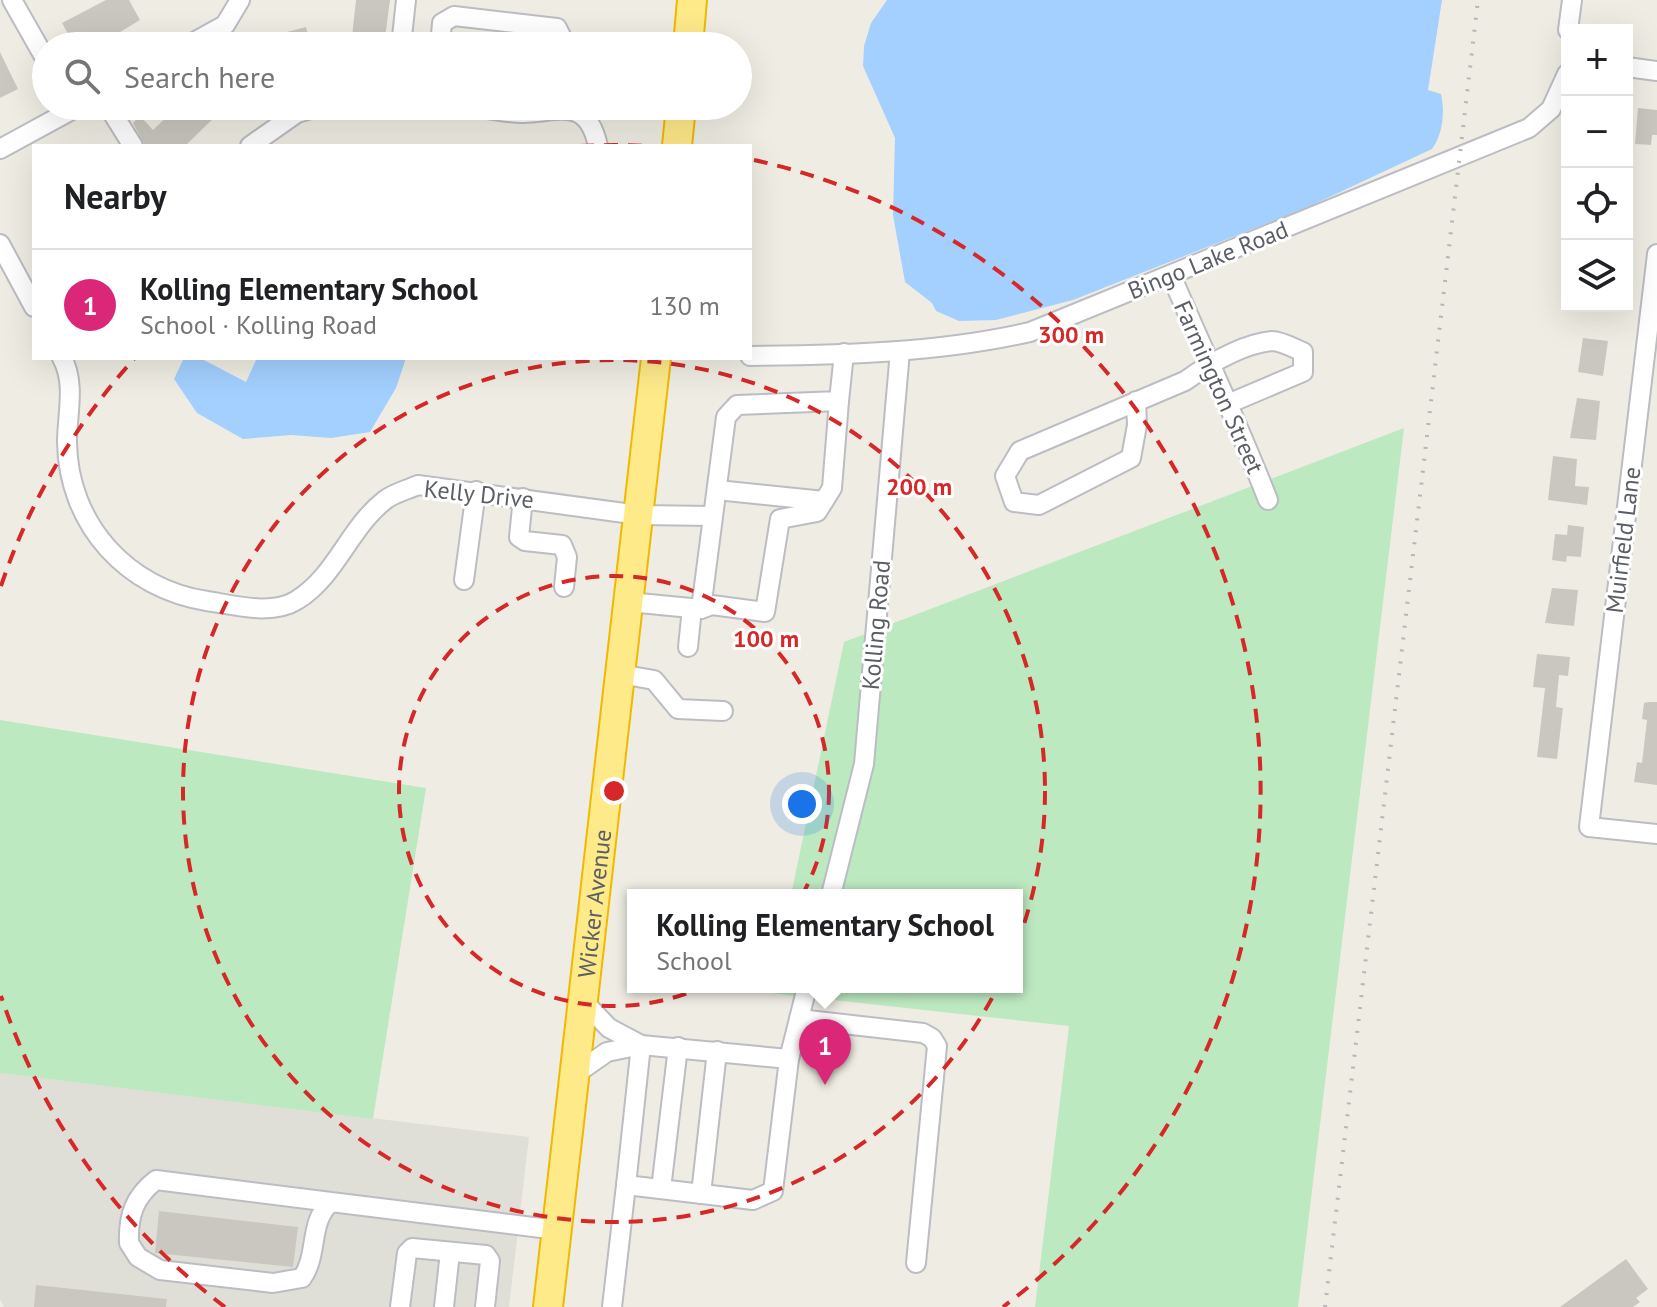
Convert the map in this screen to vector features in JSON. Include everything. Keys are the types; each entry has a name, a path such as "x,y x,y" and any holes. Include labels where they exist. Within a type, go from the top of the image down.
{"highway":[{"path":"687,1 688,32"},
{"path":"677,144 680,120"},
{"name":"Wicker Avenue","path":"548,1307 656,360"}],"street":[{"path":"12,0 32,35"},
{"path":"212,32 225,25 240,0"},
{"path":"403,32 406,0"},
{"path":"486,19 488,0"},
{"path":"1569,24 1572,0"},
{"path":"441,32 442,23 454,16 557,28 559,32"},
{"path":"1633,68 1657,71"},
{"name":"Bingo Lake Road","path":"752,356 900,351 993,341 1030,332 1514,135 1529,128 1551,109 1561,87"},
{"path":"0,149 51,120"},
{"path":"117,120 132,144"},
{"path":"253,144 287,120"},
{"path":"584,120 598,144"},
{"path":"0,244 32,303"},
{"name":"Muirfield Lane","path":"1657,254 1589,827 1657,834"},
{"name":"Farmington Street","path":"1171,275 1208,364 1230,403 1268,500"},
{"path":"1136,401 1137,425 1131,458 1039,505 1014,502 1005,476 1020,451 1136,401 1185,381 1208,364 1275,341 1303,352 1303,372 1230,403"},
{"name":"Kolling Road","path":"833,889 864,764 900,351"},
{"path":"629,602 696,608 712,605 765,612 780,519 817,512 832,488 837,462 844,353"},
{"name":"Kelly Drive","path":"62,360 70,395 67,444 77,504 125,567 181,597 268,608 294,603 316,587 371,513 387,498 418,485 639,515 713,516"},
{"path":"688,647 713,516 726,417 737,405 839,401"},
{"path":"717,490 824,501"},
{"path":"464,580 476,491"},
{"path":"523,498 519,537 525,541 562,545 567,557 564,587"},
{"path":"620,674 654,680 678,709 723,711"},
{"path":"626,1185 753,1200 773,1191 789,1059 806,993"},
{"path":"583,1001 609,1028 641,1045"},
{"path":"799,1019 923,1033 932,1038 937,1046 916,1263"},
{"path":"612,1307 641,1045"},
{"path":"574,1075 607,1052 641,1045 789,1059"},
{"path":"661,1189 678,1047"},
{"path":"701,1194 717,1051"},
{"path":"331,1202 318,1216 312,1265 302,1278 289,1282 160,1270 138,1257 129,1243 133,1205 142,1191 156,1180 557,1230"},
{"path":"400,1307 407,1253 412,1248 486,1255 490,1261 485,1307"},
{"path":"444,1307 450,1252"}],"shaded area":[{"path":"0,1073 529,1137 509,1307 4,1307 0,1299"}],"green space":[{"path":"1404,428 1298,1307 1035,1307 1069,1026 770,993 1023,993 1023,889 792,889 844,642"},
{"path":"0,720 426,788 373,1119 0,1073"}],"water":[{"path":"887,0 1442,0 1428,90 1441,94 1441,130 1432,149 1306,208 1073,300 996,320 959,321 936,311 932,303 905,282 893,215 895,138 863,66 864,46 871,23"},
{"path":"183,360 204,360 246,382 256,360 405,360 396,388 370,432 331,438 291,435 243,439 197,413 174,379"}],"building":[{"path":"106,0 129,0 140,20 120,32 67,32 62,23"},
{"path":"356,0 390,0 386,32 353,32"},
{"path":"306,27 307,32 287,32"},
{"path":"0,52 18,89 0,98"},
{"path":"1638,108 1657,110 1657,135 1652,135 1651,145 1635,144"},
{"path":"144,120 153,130 163,120 212,120 187,144 144,144 133,123"},
{"path":"1583,338 1608,341 1603,376 1578,372"},
{"path":"1577,398 1600,401 1596,440 1570,438"},
{"path":"1553,456 1577,459 1575,486 1589,487 1587,505 1548,500"},
{"path":"1568,525 1584,527 1581,557 1567,556 1566,562 1552,560 1555,534 1567,535"},
{"path":"1552,588 1578,590 1574,626 1545,623"},
{"path":"1537,654 1570,657 1568,676 1559,675 1556,707 1563,708 1557,759 1537,757 1545,688 1533,687"},
{"path":"1657,702 1657,785 1634,782 1637,762 1642,763 1647,720 1642,719 1644,703"},
{"path":"159,1211 298,1227 293,1267 155,1253"},
{"path":"1626,1259 1648,1289 1636,1298 1640,1302 1633,1307 1560,1307"},
{"path":"36,1285 167,1299 166,1307 34,1307"}],"railway":[{"path":"1325,1307 1478,0"}],"place":[{"name":"Kolling Elementary School","path":"825,1085"}]}
